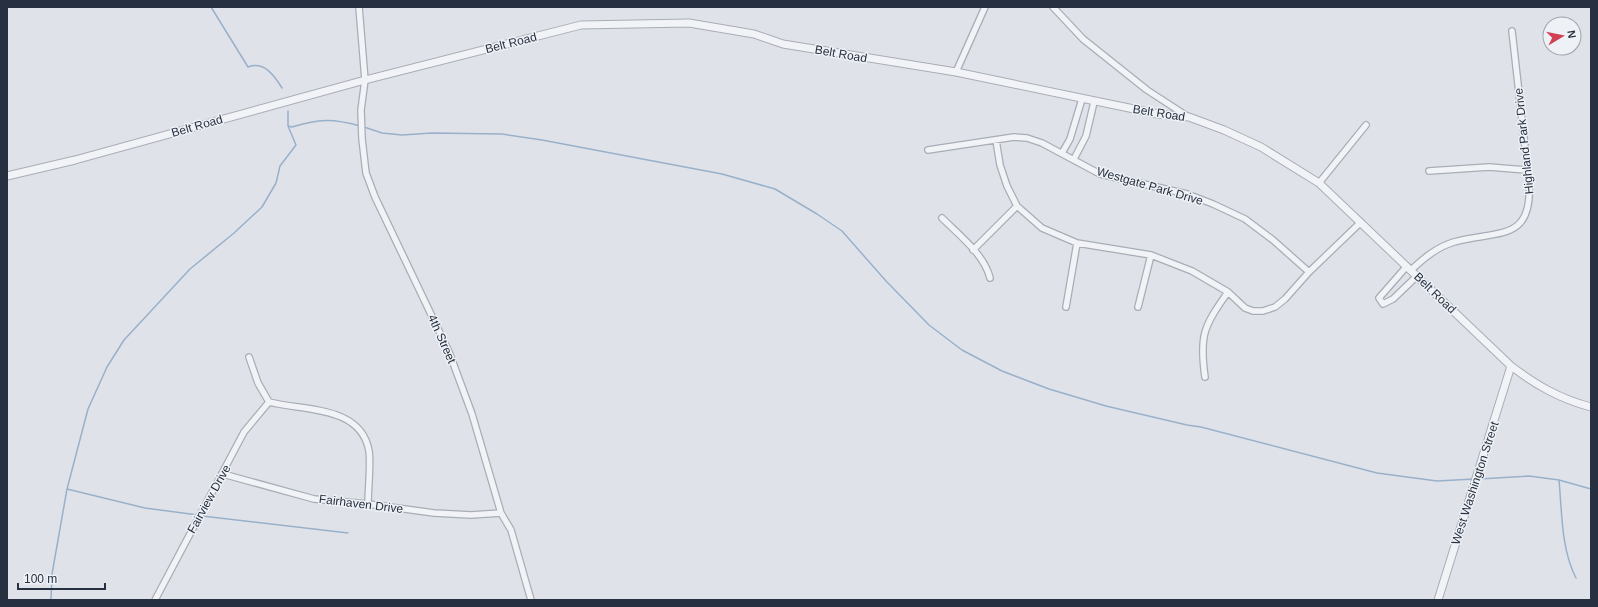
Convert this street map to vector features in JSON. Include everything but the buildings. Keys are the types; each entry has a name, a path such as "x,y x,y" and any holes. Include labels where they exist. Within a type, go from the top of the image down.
{"street":[{"name":"4th Street","path":"359,7 364,80 361,110 362,139 366,173 375,197 448,352 472,414 501,513 511,530 531,600"},
{"path":"956,72 985,7"},
{"path":"1053,7 1083,40 1147,90 1189,117"},
{"name":"Belt Road","path":"7,176 74,160 364,80 581,25 614,23 689,23 754,34 783,44 956,72 1094,102 1158,114 1189,117 1261,147 1319,183 1511,366 1556,396 1591,407"},
{"name":"Highland Park Drive","path":"1417,276 1393,299 1383,304 1379,298 1409,268 1434,250 1446,244 1504,234 1523,220 1529,210 1530,199 1512,31"},
{"path":"1062,153 1070,139 1082,99"},
{"path":"1074,159 1086,136 1094,102"},
{"path":"1319,183 1366,125"},
{"name":"Westgate Park Drive","path":"928,150 1014,137 1027,138 1042,142 1100,174 1187,194 1245,219 1273,240 1310,272"},
{"path":"996,140 1000,165 1007,186 1017,206 1042,228 1077,243 1152,255 1192,271 1228,292 1245,308 1253,311 1263,311 1275,307 1286,299 1310,272 1361,222"},
{"path":"1429,171 1489,167 1527,170"},
{"path":"973,250 1017,206"},
{"path":"942,218 973,250 988,269 990,278"},
{"path":"1066,307 1077,243"},
{"path":"1138,307 1152,255"},
{"path":"1205,376 1202,352 1204,332 1214,312 1228,292"},
{"path":"248,357 258,383 269,402 285,406 311,408 335,414 356,426 364,438 369,451 368,504"},
{"name":"West Washington Street","path":"1438,600 1511,366"},
{"name":"Fairview Drive","path":"155,600 175,559 223,474 244,432 269,402"},
{"name":"Fairhaven Drive","path":"223,474 314,499 368,504 434,513 470,515 501,513"}],"waterway":[{"path":"211,7 248,67 259,66 268,70 276,78 282,88"},
{"path":"51,600 52,574 67,489 88,409 107,367 124,340 190,269 234,233 262,207 276,183 280,166 296,145 288,126 288,111"},
{"path":"288,126 292,127 310,122 326,120 360,126"},
{"path":"364,127 382,133 402,135 432,133 502,134 542,140 722,174 775,189 842,231 886,281 929,325 962,350 1002,371 1049,389 1106,406 1201,427 1377,473 1437,481 1474,479"},
{"path":"1479,479 1529,476 1559,480 1591,489"},
{"path":"1559,480 1567,555 1576,578"},
{"path":"67,489 145,508 198,515"},
{"path":"202,516 348,533"}]}
